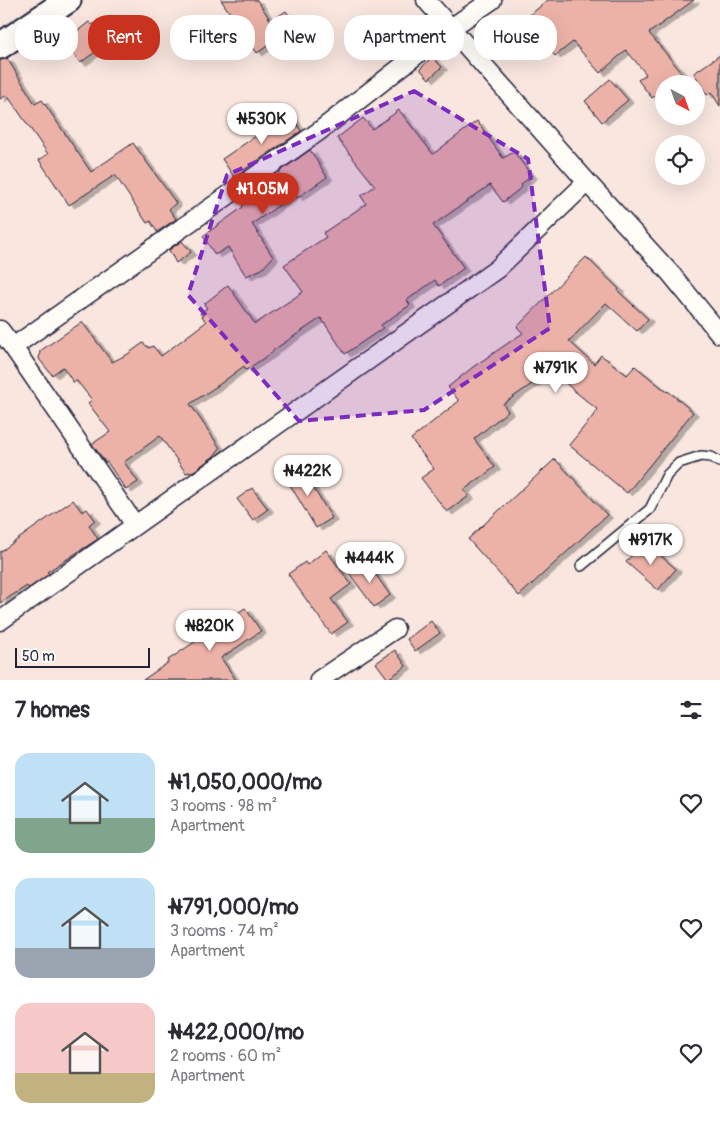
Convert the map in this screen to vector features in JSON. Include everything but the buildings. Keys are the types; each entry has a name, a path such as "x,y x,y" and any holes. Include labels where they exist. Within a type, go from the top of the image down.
{"main road":[{"path":"0,26 39,0"},
{"path":"0,46 68,0"}],"street":[{"path":"426,0 439,15"},
{"path":"464,19 492,0"},
{"path":"464,43 671,274 720,334"},
{"path":"13,347 318,132 410,60"},
{"path":"0,622 497,269 587,182"},
{"path":"0,330 135,525"},
{"path":"319,680 395,629"}],"lane":[{"path":"581,566 650,509 667,475 680,463 701,456 711,457 720,462"}],"highlighted area":[{"path":"414,91 528,159 550,328 424,410 299,421 188,295 227,175"}]}
